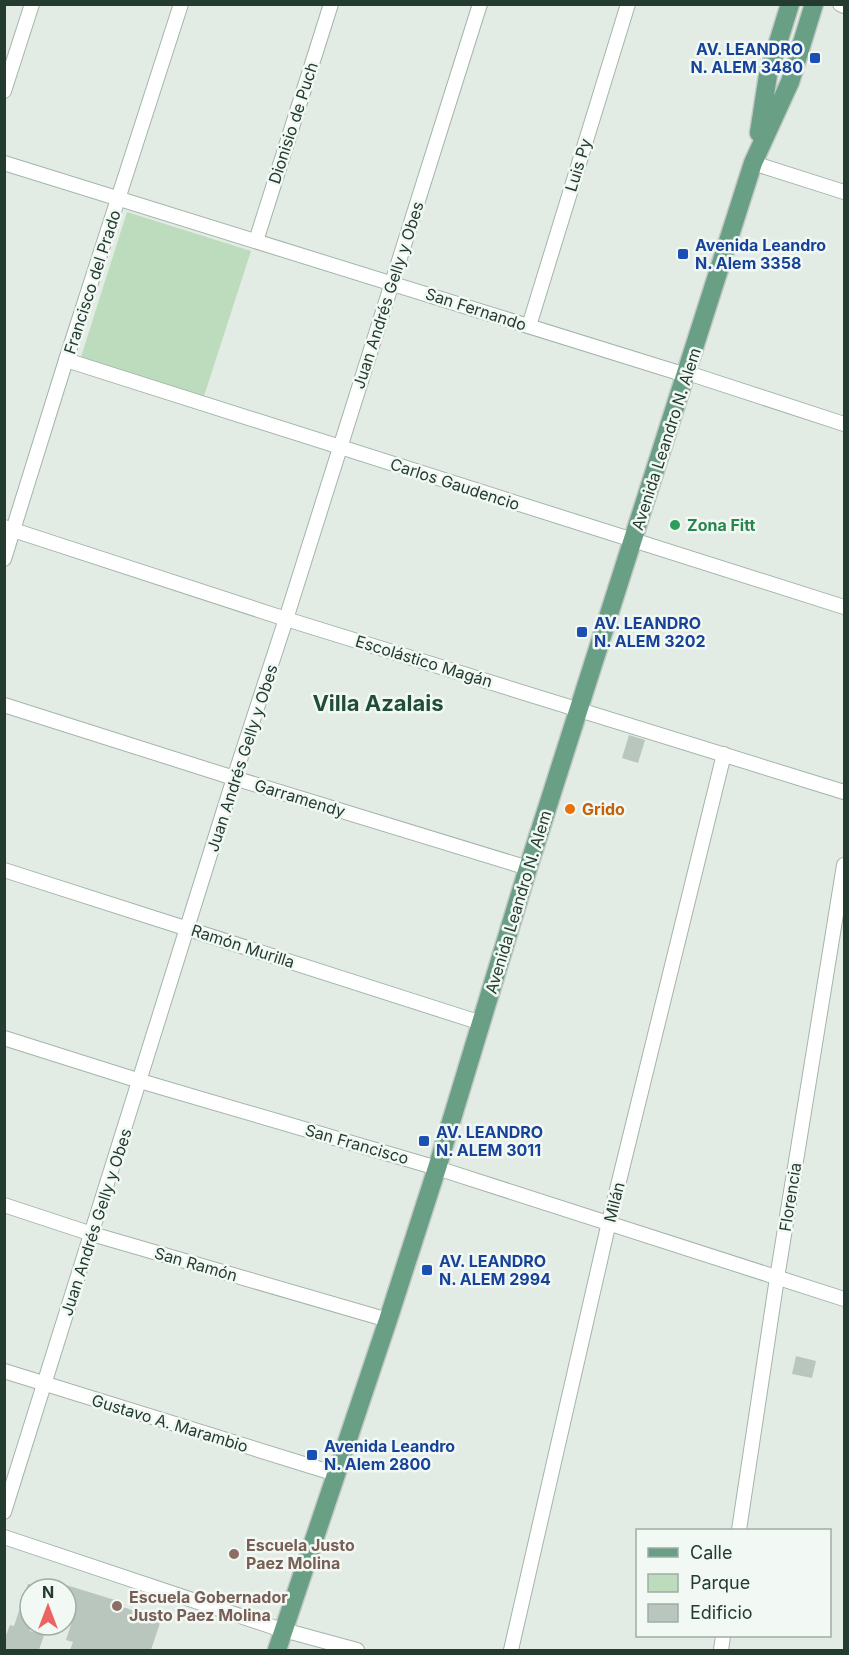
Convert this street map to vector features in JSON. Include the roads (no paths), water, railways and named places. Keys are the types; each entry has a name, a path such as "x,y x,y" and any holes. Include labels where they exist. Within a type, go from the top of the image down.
{"main road":[{"name":"Avenida Leandro N. Alem","path":"755,158 768,75 790,4"},
{"name":"Avenida Leandro N. Alem","path":"277,1650 437,1168 528,868 755,158 790,82 814,4"}],"street":[{"path":"4,91 32,4"},
{"name":"Francisco del Prado","path":"4,560 9,529 181,4"},
{"name":"Dionisio de Puch","path":"256,241 331,4"},
{"name":"Juan Andrés Gelly y Obes","path":"4,1512 480,4"},
{"name":"Luis Py","path":"529,326 628,4"},
{"path":"755,158 844,192"},
{"name":"San Fernando","path":"4,163 844,424"},
{"name":"Carlos Gaudencio","path":"66,360 340,446 633,542 844,607"},
{"name":"Escolástico Magán","path":"9,529 286,619 844,792"},
{"name":"Garramendy","path":"4,705 528,868"},
{"name":"Milán","path":"511,1650 609,1222 724,754"},
{"name":"Florencia","path":"739,1529 844,865"},
{"name":"Ramón Murilla","path":"4,870 472,1020 482,1020"},
{"name":"San Francisco","path":"4,1038 140,1081 437,1168 844,1299"},
{"name":"San Ramón","path":"4,1205 92,1234 388,1320"},
{"name":"Gustavo A. Marambio","path":"4,1371 336,1474"},
{"path":"4,1537 276,1628 357,1650"}],"place":[{"name":"AV. LEANDRO N. ALEM 3480","path":"815,58"},
{"name":"Avenida Leandro N. Alem 3358","path":"683,254"},
{"name":"Zona Fitt","path":"675,525"},
{"name":"AV. LEANDRO N. ALEM 3202","path":"582,632"},
{"name":"Grido","path":"570,809"},
{"name":"AV. LEANDRO N. ALEM 3011","path":"424,1141"},
{"name":"AV. LEANDRO N. ALEM 2994","path":"427,1270"},
{"name":"Avenida Leandro N. Alem 2800","path":"312,1455"},
{"name":"Escuela Justo Paez Molina","path":"234,1554"},
{"name":"Escuela Gobernador Justo Paez Molina","path":"117,1606"}],"district":[{"name":"Villa Azalais","path":"378,703"}]}
